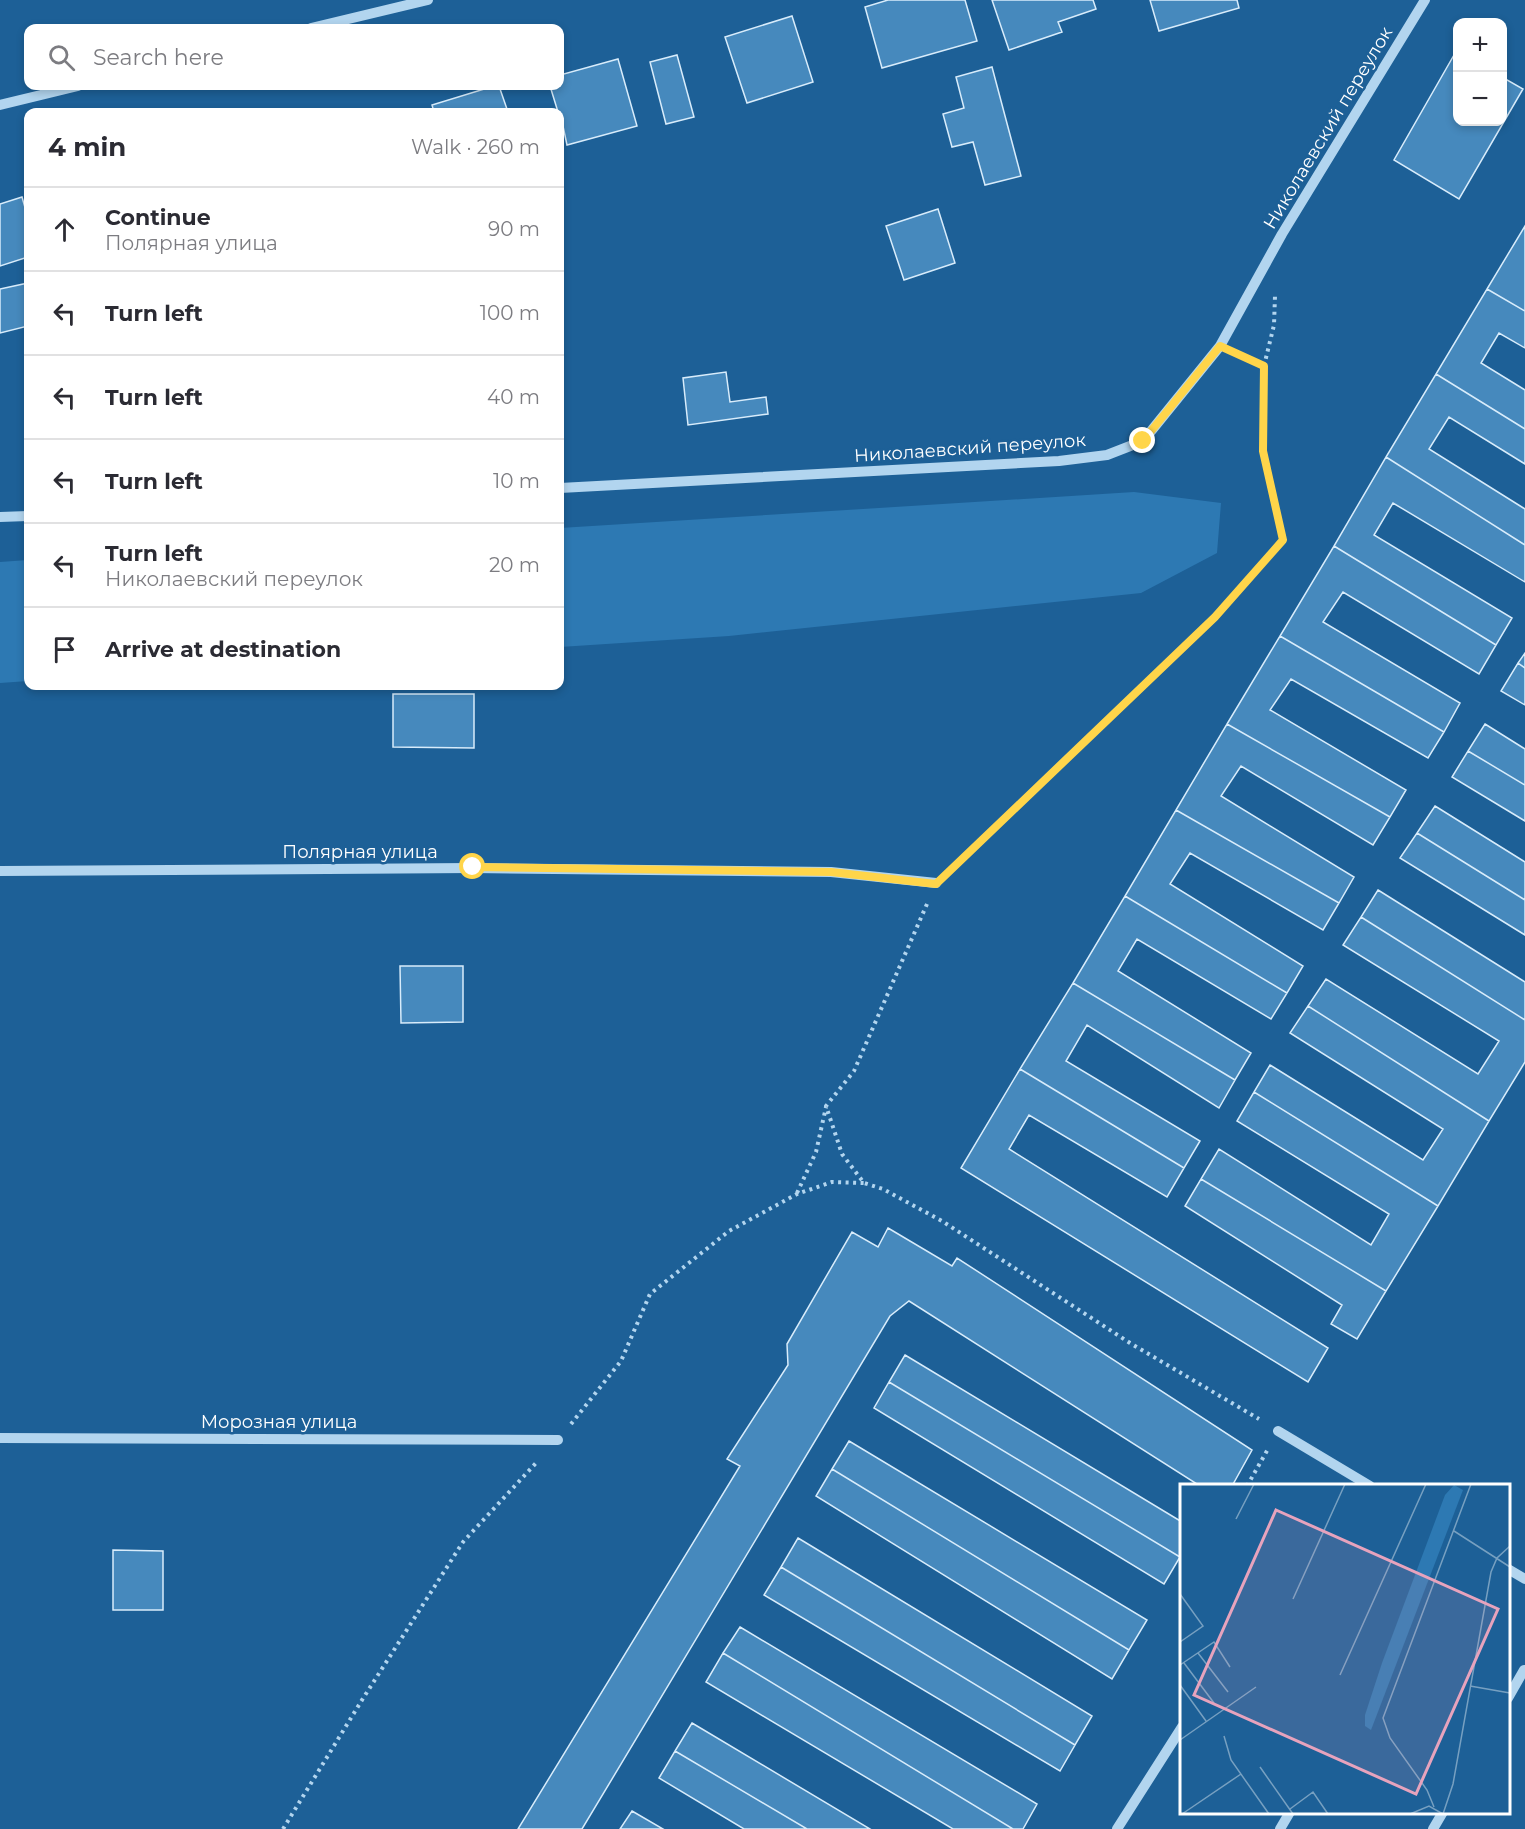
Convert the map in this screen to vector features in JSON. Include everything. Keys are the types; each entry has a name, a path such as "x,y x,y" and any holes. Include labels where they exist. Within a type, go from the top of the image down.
{"street":[{"path":"328,24 428,0"},
{"name":"Николаевский переулок","path":"564,488 1059,461 1107,455 1143,441 1220,346 1300,205 1425,0"},
{"path":"0,105 62,90"},
{"path":"0,517 24,516"},
{"name":"Полярная улица","path":"0,872 473,867 831,872 936,884"},
{"path":"1278,1431 1368,1484"},
{"name":"Морозная улица","path":"0,1438 558,1440"},
{"path":"1510,1570 1525,1579"},
{"path":"1510,1696 1524,1670"},
{"path":"1117,1829 1180,1730"},
{"path":"1280,1829 1289,1814"},
{"path":"1434,1829 1442,1814"}],"path":[{"path":"797,1194 816,1152 826,1106 854,1071 936,884 1215,617 1283,540 1263,451 1264,366 1274,325 1275,293"},
{"path":"1220,346 1264,366"},
{"path":"826,1106 842,1154 864,1183"},
{"path":"283,1829 463,1542 558,1440 621,1361 650,1294 729,1231 797,1194 832,1182 864,1183 884,1189 942,1221 1130,1343 1278,1431 1248,1484"}],"shaded area":[{"path":"1134,492 1221,503 1217,553 1141,593 729,636 564,647 564,528"},
{"path":"24,560 24,681 0,683 0,562"}],"building":[{"path":"888,0 965,0 977,41 882,68 865,7"},
{"path":"992,0 1093,0 1096,9 1058,22 1062,32 1009,50"},
{"path":"1150,0 1237,0 1239,8 1159,31"},
{"path":"792,16 813,82 747,103 725,37"},
{"path":"677,55 694,117 666,124 650,62"},
{"path":"1453,57 1453,126 1501,126 1459,199 1394,160"},
{"path":"618,59 637,126 567,145 564,131 564,108 557,108 551,90 564,90 564,74"},
{"path":"992,67 1021,176 985,185 973,142 952,147 943,114 964,108 956,77"},
{"path":"1507,80 1523,89 1507,116"},
{"path":"481,90 500,90 507,108 433,108 432,105"},
{"path":"22,197 24,258 0,266 0,204"},
{"path":"938,209 955,263 904,280 886,226"},
{"path":"1525,226 1525,311 1487,289"},
{"path":"24,284 24,327 0,333 0,289"},
{"path":"1487,289 1525,311 1525,348 1499,333 1481,363 1525,390 1525,429 1436,374"},
{"path":"726,372 730,402 766,397 768,414 688,425 683,378"},
{"path":"1436,374 1525,429 1525,464 1449,417 1429,449 1525,509 1525,545 1386,457"},
{"path":"1386,457 1525,545 1525,582 1393,503 1374,535 1512,618 1496,645 1334,546"},
{"path":"1334,546 1496,645 1479,674 1343,592 1323,622 1460,703 1444,732 1280,636"},
{"path":"1280,636 1444,732 1428,758 1291,679 1270,710 1406,790 1390,817 1227,724"},
{"path":"1525,653 1525,668 1518,663"},
{"path":"1518,663 1525,668 1525,705 1501,691"},
{"path":"393,694 474,694 474,748 393,747"},
{"path":"1227,724 1390,817 1373,845 1241,766 1221,796 1354,877 1339,903 1176,810"},
{"path":"1485,724 1525,749 1525,785 1468,751"},
{"path":"1468,751 1525,785 1525,821 1452,777"},
{"path":"1435,806 1525,862 1525,900 1417,833"},
{"path":"1176,810 1339,903 1323,930 1190,853 1170,884 1303,966 1287,993 1125,896"},
{"path":"1417,833 1525,900 1525,935 1400,858"},
{"path":"1378,890 1525,982 1525,1020 1361,917"},
{"path":"1125,896 1287,993 1271,1019 1137,939 1118,971 1251,1053 1235,1080 1073,983"},
{"path":"1361,917 1525,1020 1525,1062 1489,1121 1308,1006 1326,979 1478,1074 1499,1041 1343,945"},
{"path":"400,966 463,966 463,1022 401,1023"},
{"path":"1073,983 1235,1080 1219,1108 1087,1025 1066,1061 1200,1141 1184,1168 1020,1069"},
{"path":"1308,1006 1489,1121 1438,1206 1254,1092 1270,1065 1423,1160 1443,1129 1290,1033"},
{"path":"1020,1069 1184,1168 1167,1197 1029,1115 1009,1149 1328,1348 1308,1382 961,1168"},
{"path":"1254,1092 1438,1206 1386,1291 1201,1179 1219,1149 1371,1245 1389,1214 1237,1121"},
{"path":"1201,1179 1386,1291 1357,1339 1331,1324 1342,1305 1185,1206"},
{"path":"888,1228 952,1266 957,1258 1252,1450 1233,1484 1197,1484 909,1301 890,1316 582,1829 518,1829 740,1466 727,1459 788,1365 787,1344 852,1232 878,1247"},
{"path":"905,1355 1180,1521 1180,1557 889,1382"},
{"path":"889,1382 1180,1557 1164,1584 874,1408"},
{"path":"849,1441 1147,1620 1129,1650 832,1469"},
{"path":"832,1469 1129,1650 1112,1679 816,1496"},
{"path":"798,1538 1092,1716 1075,1745 781,1567"},
{"path":"113,1550 163,1551 163,1610 113,1610"},
{"path":"781,1567 1075,1745 1060,1771 764,1595"},
{"path":"740,1627 1037,1804 1023,1829 1013,1829 723,1653"},
{"path":"723,1653 1013,1829 953,1829 706,1682"},
{"path":"692,1723 870,1829 807,1829 675,1751"},
{"path":"675,1751 807,1829 744,1829 659,1778"},
{"path":"632,1811 663,1829 620,1829"}],"route":[{"path":"473,867 831,872 936,884 1215,617 1283,540 1263,451 1264,366 1220,346 1143,441"}]}
